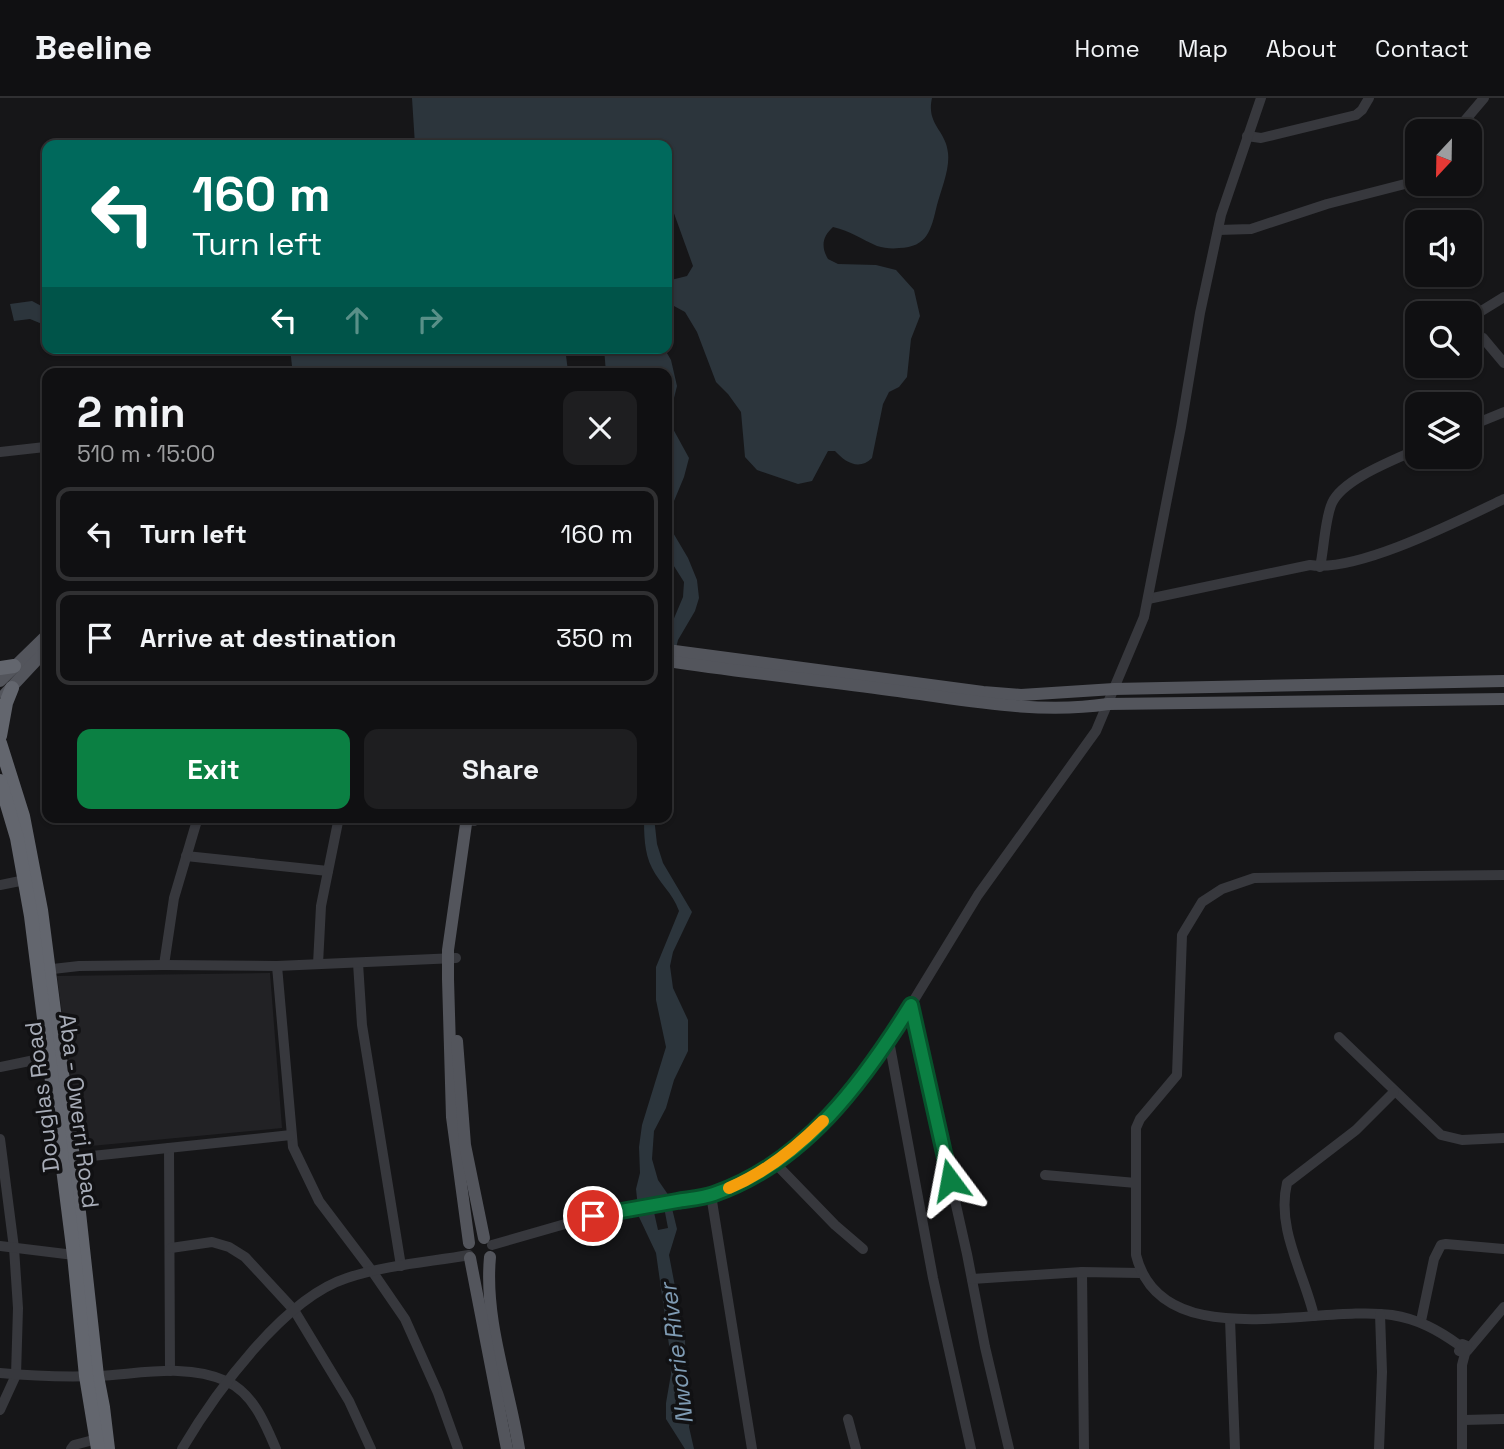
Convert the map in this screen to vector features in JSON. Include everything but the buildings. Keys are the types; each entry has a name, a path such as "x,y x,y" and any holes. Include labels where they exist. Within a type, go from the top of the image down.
{"highway":[{"path":"0,736 6,703 6,685"},
{"name":"Douglas Road","path":"0,743 23,816 55,1056 72,1158 91,1376 103,1407 101,1446"},
{"path":"0,781 30,879"},
{"name":"Aba - Owerri Road","path":"55,1056 74,1255 91,1376"}],"main road":[{"path":"0,700 6,685 7,667 42,639"},
{"path":"672,652 694,659 985,704 1077,708 1108,704 1504,699"},
{"path":"6,685 42,653"},
{"path":"672,661 694,659 1021,695 1114,690 1504,681"},
{"path":"467,823 462,896 452,957 453,1117 469,1252 507,1449"},
{"path":"452,957 465,1146 489,1247 491,1311 519,1449"},
{"path":"469,1252 476,1238 489,1247"},
{"path":"469,1252 479,1262 489,1247"}],"street":[{"path":"489,1247 593,1216 711,1195 738,1184 775,1163 813,1131 842,1102 889,1041 978,895 1096,731 1144,617 1218,230 1261,98"},
{"path":"1247,136 1261,138 1356,115 1369,98"},
{"path":"1466,119 1484,98"},
{"path":"1218,230 1251,229 1327,204 1405,184"},
{"path":"1482,311 1504,297"},
{"path":"1482,338 1504,363"},
{"path":"1482,421 1504,412"},
{"path":"0,452 42,448"},
{"path":"1320,567 1332,504 1340,491 1371,471 1405,455"},
{"path":"1149,599 1310,565 1320,567 1385,551 1441,530 1504,499"},
{"path":"164,965 174,898 196,823"},
{"path":"318,964 319,920 338,823"},
{"path":"186,856 328,871"},
{"path":"1463,1349 1421,1321 1380,1314 1230,1319 1193,1313 1173,1305 1149,1287 1140,1273 1136,1255 1136,1128 1140,1119 1177,1075 1182,935 1202,902 1222,889 1254,878 1504,875"},
{"path":"0,885 30,879"},
{"path":"43,970 164,965 277,966 452,957"},
{"path":"358,962 362,1025 401,1266"},
{"path":"277,966 293,1147 314,1193 409,1326 438,1393 458,1449"},
{"path":"911,1005 1009,1449"},
{"path":"1339,1037 1433,1129 1448,1138 1462,1140 1504,1138"},
{"path":"889,1041 935,1289 971,1449"},
{"path":"0,1067 55,1056"},
{"path":"1314,1316 1287,1234 1287,1184 1356,1130 1394,1092"},
{"path":"72,1158 291,1135"},
{"path":"0,1139 14,1248 18,1308 16,1375 0,1410"},
{"path":"169,1148 170,1371"},
{"path":"775,1163 835,1225 863,1248"},
{"path":"1045,1175 1136,1183"},
{"path":"711,1195 752,1449"},
{"path":"171,1248 212,1242 229,1247 245,1257 295,1310 349,1401 371,1449"},
{"path":"1421,1321 1434,1259 1441,1245 1504,1248"},
{"path":"0,1246 74,1255"},
{"path":"183,1449 228,1381 295,1310 326,1287 345,1278 372,1271 469,1252"},
{"path":"972,1279 1082,1272 1140,1273"},
{"path":"1082,1272 1084,1449"},
{"path":"1462,1449 1463,1349 1480,1335 1504,1307"},
{"path":"1379,1449 1382,1372 1380,1314"},
{"path":"1230,1319 1235,1449"},
{"path":"0,1373 91,1376 197,1371 228,1381 246,1395 259,1412 276,1449"},
{"path":"848,1419 856,1449"},
{"path":"1463,1420 1504,1419"},
{"path":"71,1449 74,1445 101,1446"}],"shaded area":[{"path":"270,973 282,1128 80,1147 57,976"}],"water":[{"path":"412,98 932,98 932,115 944,138 948,166 927,236 909,247 888,248 833,227 824,242 828,259 838,264 876,265 896,270 914,290 920,316 911,339 907,377 899,387 889,392 883,404 872,458 862,464 852,464 835,451 828,451 812,481 798,484 757,470 745,457 741,412 716,382 697,332 685,312 672,306 672,280 687,276 693,266 672,208 672,140 415,140"},
{"path":"32,301 42,306 42,324 30,319 14,321 10,304"},
{"path":"291,354 566,354 567,368 293,368"},
{"path":"604,354 668,354 671,360 677,386 672,406 672,368 606,368"},
{"path":"672,427 689,458 672,506"},
{"path":"672,531 697,580 699,598 695,611 678,640 672,664 672,623 683,597 684,582 672,563"},
{"name":"Nworie River","path":"644,823 655,823 663,863 692,912 673,952 670,966 673,988 688,1020 688,1051 654,1131 652,1159 658,1180 669,1196 677,1229 669,1255 685,1339 686,1389 692,1403 689,1427 694,1449 685,1449 666,1419 671,1374 670,1352 656,1253 639,1217 636,1189 640,1173 642,1125 666,1047 656,1000 656,967 679,911 649,862","holes":["662,1197 668,1228 658,1230 651,1199"]}],"slow traffic":[{"path":"729,1188 761,1172 789,1152 823,1121"}],"route":[{"path":"593,1216 711,1195 761,1172 789,1152 842,1102 889,1041 911,1005 950,1180"}]}
